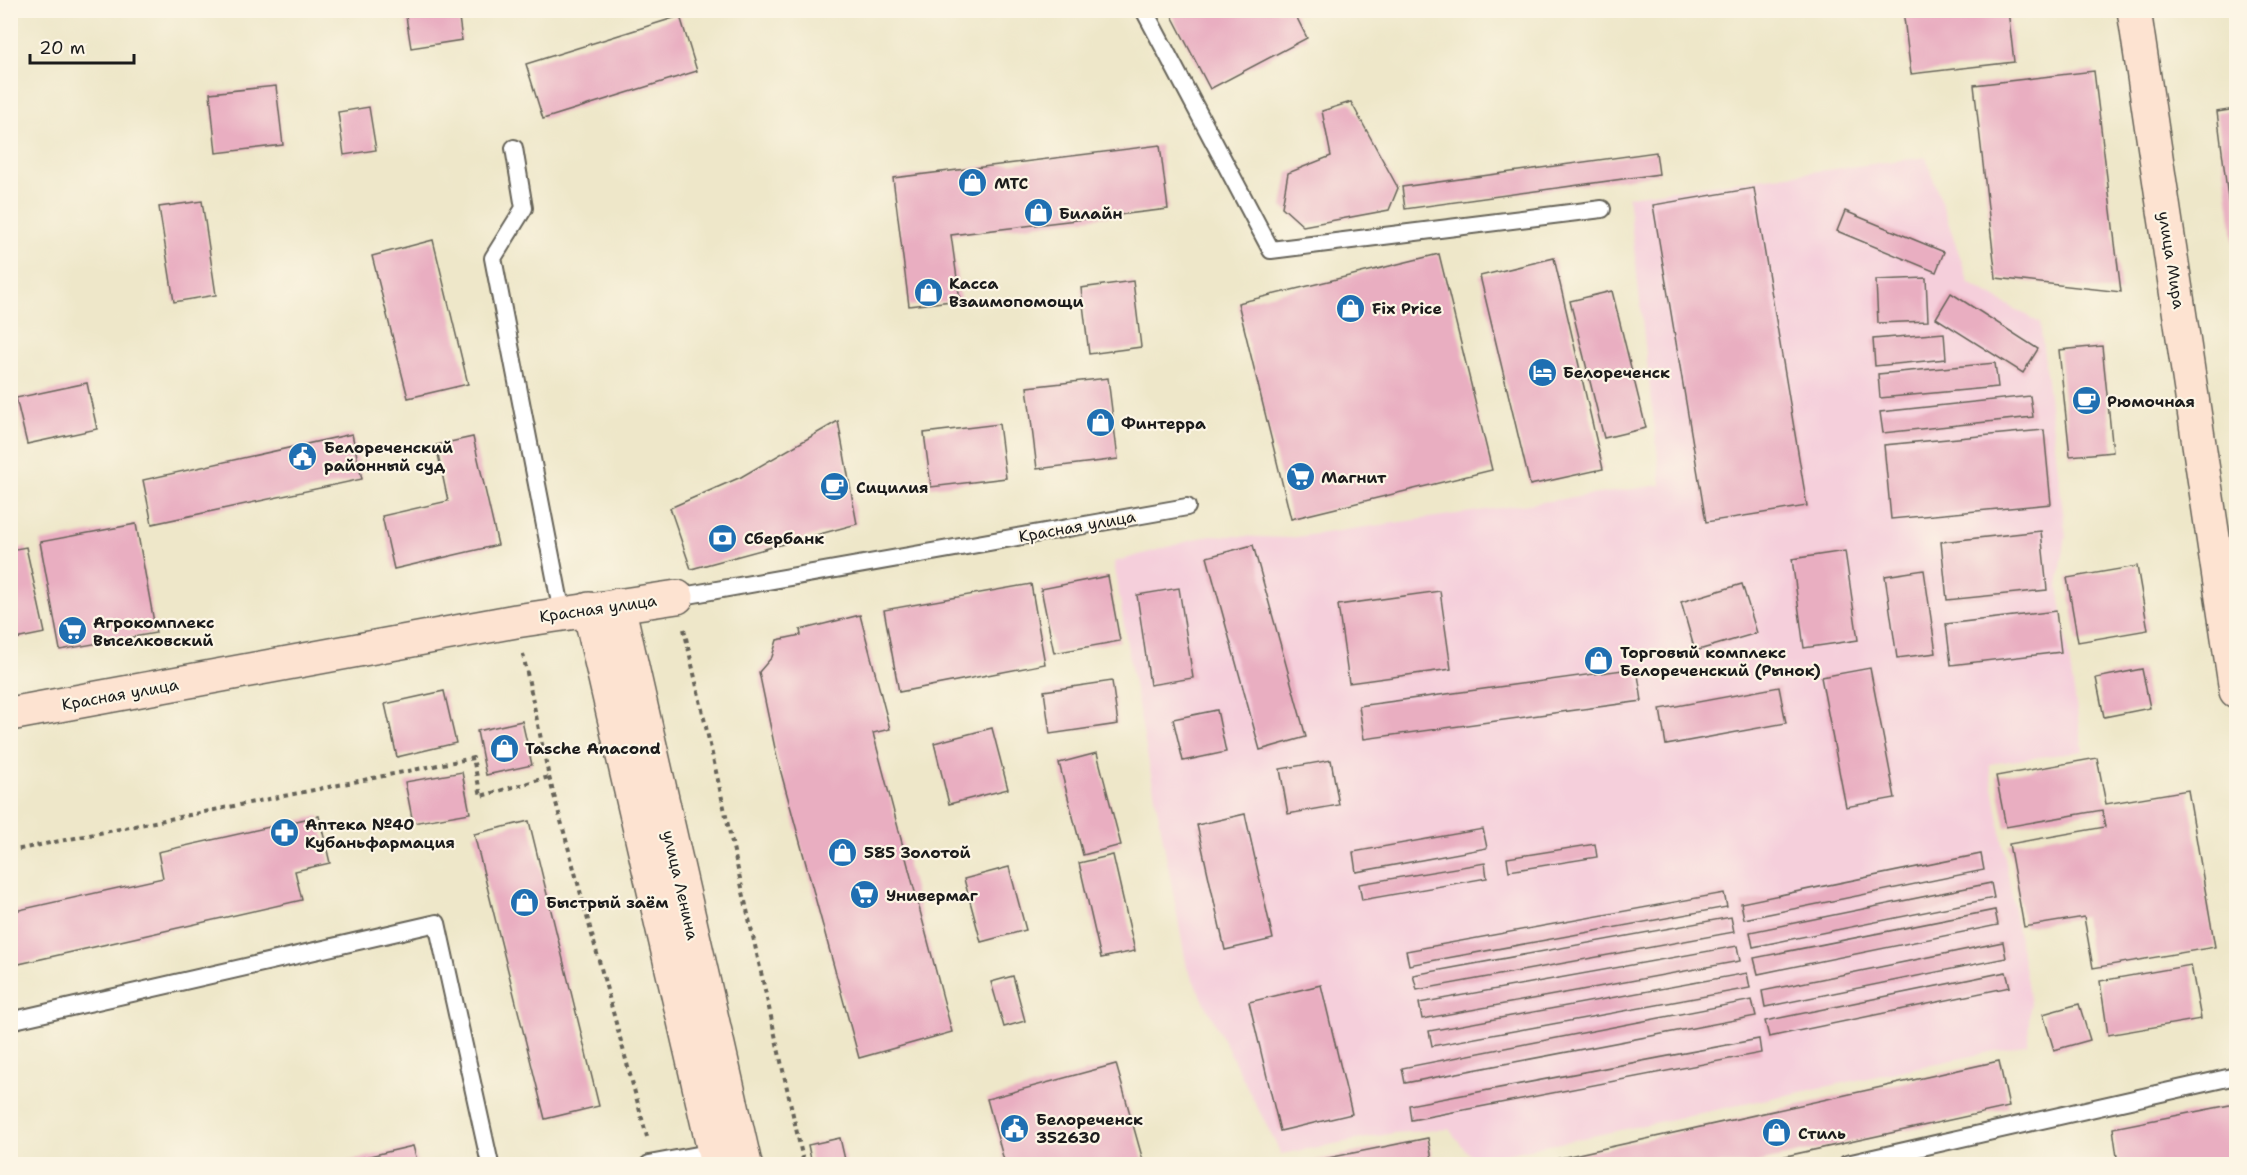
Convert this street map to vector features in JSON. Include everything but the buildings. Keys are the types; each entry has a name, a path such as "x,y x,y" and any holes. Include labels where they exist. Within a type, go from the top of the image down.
{"street":[{"name":"улица Мира","path":"2134,10 2236,691"},
{"name":"улица Мира","path":"2210,510 2236,543"},
{"name":"Красная улица","path":"10,714 516,621 677,597"},
{"name":"улица Ленина","path":"590,609 716,1158"},
{"name":"улица Ленина","path":"590,609 745,1164"}],"lane":[{"path":"1144,10 1271,250 1602,210"},
{"path":"514,148 524,208 493,258 590,609"},
{"name":"Красная улица","path":"677,597 1187,507"},
{"path":"10,1021 436,923 490,1164"},
{"path":"1847,1164 2236,1076"},
{"path":"651,1164 716,1158"}],"path":[{"path":"677,597 804,1164"},
{"path":"516,621 549,777 651,1164"},
{"path":"10,851 473,758 481,796 549,777"}],"shaded area":[{"name":"Торговый комплекс Белореченский (Рынок)","path":"1926,157 1969,283 2040,323 2066,536 2058,586 2083,751 1989,764 2030,1001 2028,1044 1474,1161 1449,1129 1394,1133 1281,1154 1187,968 1129,657 1114,562 1210,535 1289,538 1661,485 1628,196"}],"place":[{"name":"МТС","path":"973,183"},
{"name":"Билайн","path":"1038,213"},
{"name":"Касса Взаимопомощи","path":"928,292"},
{"name":"Fix Price","path":"1351,308"},
{"name":"Белореченск","path":"1542,372"},
{"name":"Рюмочная","path":"2086,401"},
{"name":"Финтерра","path":"1100,423"},
{"name":"Белореченский районный суд","path":"303,456"},
{"name":"Магнит","path":"1300,477"},
{"name":"Сицилия","path":"835,487"},
{"name":"Сбербанк","path":"723,538"},
{"name":"Агрокомплекс Выселковский","path":"72,631"},
{"name":"Торговый комплекс Белореченский (Рынок)","path":"1599,661"},
{"name":"Tasche Anacond","path":"504,748"},
{"name":"Аптека №40 Кубаньфармация","path":"284,833"},
{"name":"585 Золотой","path":"843,852"},
{"name":"Универмаг","path":"865,895"},
{"name":"Быстрый заём","path":"525,902"},
{"name":"Белореченск 352630","path":"1015,1128"},
{"name":"Стиль","path":"1777,1133"}]}
